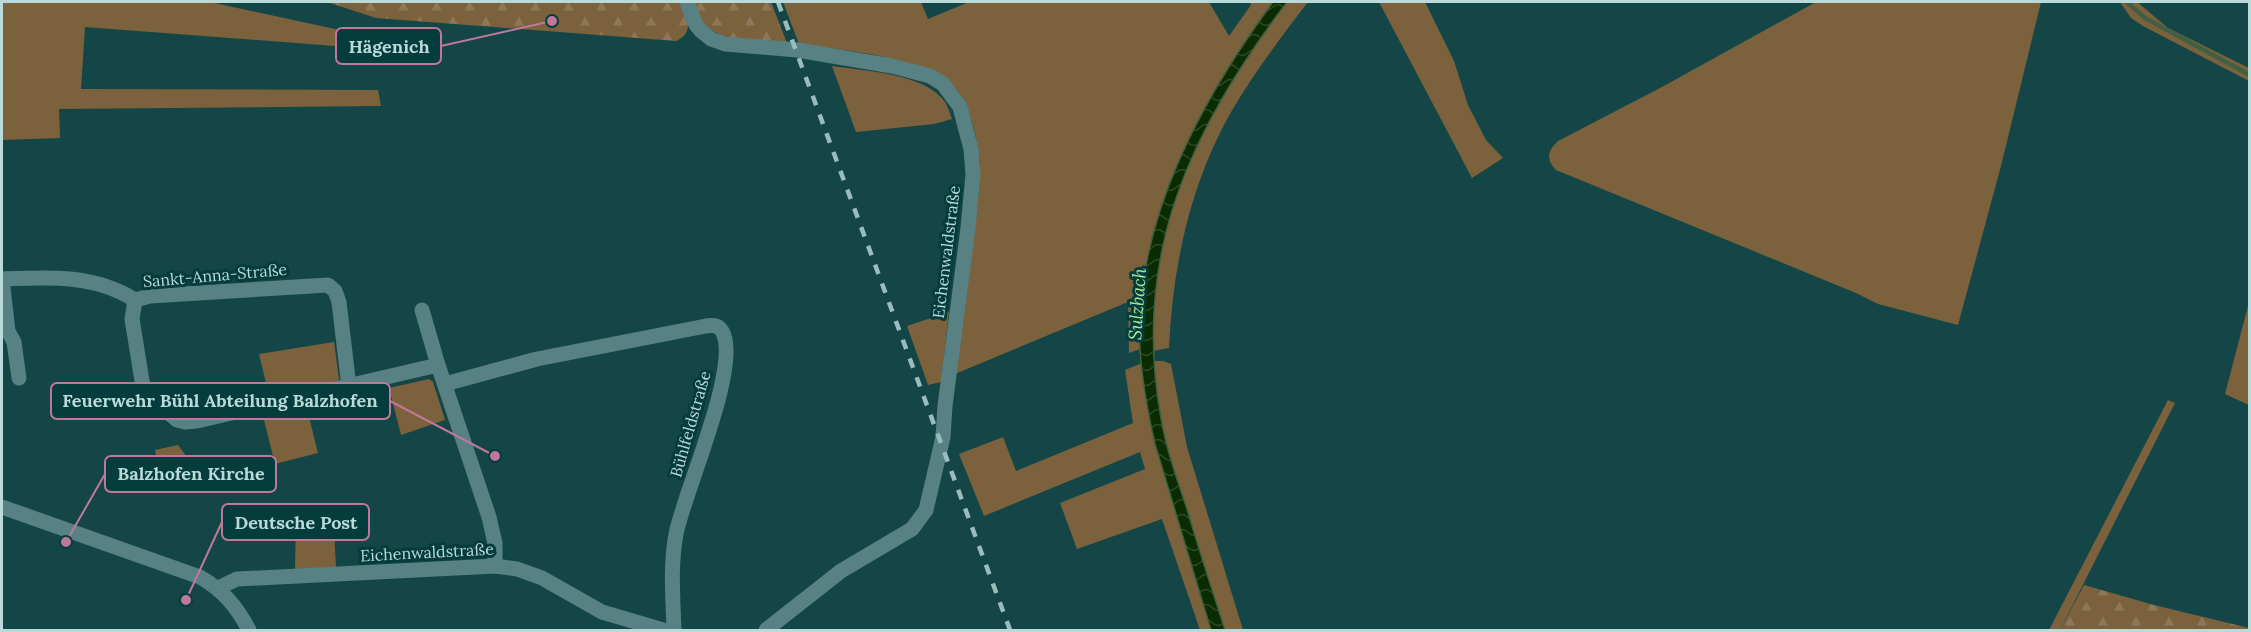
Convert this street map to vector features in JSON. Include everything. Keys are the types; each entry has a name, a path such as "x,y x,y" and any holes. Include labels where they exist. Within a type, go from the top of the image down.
{"street":[{"name":"Eichenwaldstraße","path":"687,2 696,25 701,31 711,39 725,44 797,50 892,66 930,76 951,92 960,107 971,149 973,175 968,228 943,437 926,510 912,529 842,571 766,630"},
{"name":"Sankt-Anna-Straße","path":"19,378 14,342 8,331 2,279 76,279 109,286 135,300 150,296 328,285 335,291 339,302 349,387"},
{"path":"135,300 132,319 143,387 150,397 177,420 197,421 438,365"},
{"path":"422,310 491,524 495,543 495,566"},
{"name":"Bühlfeldstraße","path":"445,384 537,359 683,330 712,325 722,330 725,352 723,384 681,515 673,551 674,630"},
{"path":"2,507 200,577 218,588 232,603 249,630"},
{"name":"Eichenwaldstraße","path":"218,588 237,579 495,566 517,569 542,578 602,612 663,630"}],"green space":[{"path":"2,2 210,2 372,37 374,49 85,27 81,89 378,90 381,106 59,109 60,138 2,140"},
{"path":"327,2 681,2 688,29 682,38 676,41 376,18"},
{"path":"691,2 771,2 787,43 720,35 703,22"},
{"path":"783,2 921,2 928,19 969,2 1209,2 1229,36 1251,5 1250,2 1273,2 1219,83 1178,165 1162,208 1151,252 1143,299 1140,349 1129,353 1128,302 955,374 980,176 976,138 963,99 952,85 938,75 920,67 880,56 799,44"},
{"path":"1287,2 1308,2 1247,86 1217,139 1197,189 1182,241 1173,295 1169,348 1153,351 1153,306 1159,263 1169,221 1182,182 1217,107 1238,72"},
{"path":"1379,2 1425,2 1454,61 1468,105 1486,140 1503,158 1472,178"},
{"path":"1816,2 2041,2 2001,166 1958,325 1878,304 1556,170 1549,159 1552,148 1558,141"},
{"path":"2120,2 2137,2 2168,28 2249,68 2249,81 2143,26 2131,18"},
{"path":"832,66 893,75 923,85 945,102 952,119 934,124 856,132"},
{"path":"2249,302 2249,405 2225,394"},
{"path":"949,312 941,382 928,385 907,326"},
{"path":"334,342 339,379 333,387 270,400 259,354"},
{"path":"1154,361 1171,364 1187,447 1243,630 1225,630 1169,455 1160,416"},
{"path":"1142,363 1149,418 1155,444 1211,630 1200,630 1162,519 1077,549 1060,503 1145,469 1140,452 984,516 959,454 1003,437 1016,471 1133,423 1125,370"},
{"path":"429,379 433,382 445,420 401,435 389,388"},
{"path":"2168,400 2175,403 2060,630 2049,630"},
{"path":"306,405 318,453 275,464 263,416"},
{"path":"178,445 206,483 162,492 155,450"},
{"path":"333,511 336,568 295,569 296,514"},
{"path":"2084,585 2249,628 2249,630 2060,630"}],"water":[{"path":"1273,2 1287,2 1223,98 1197,146 1177,196 1162,248 1155,302 1154,358 1163,430 1225,630 1211,630 1152,432 1141,361 1141,302 1148,255 1160,209 1177,165 1221,80"}],"waterway":[{"path":"2127,2 2145,18 2250,75"}],"railway":[{"path":"778,2 1010,630"}],"place":[{"name":"Hägenich","path":"552,21"},
{"name":"Feuerwehr Bühl Abteilung Balzhofen","path":"495,456"},
{"name":"Balzhofen Kirche","path":"66,542"},
{"name":"Deutsche Post","path":"186,600"}],"water label":[{"name":"Sulzbach","path":"1137,304"}]}
